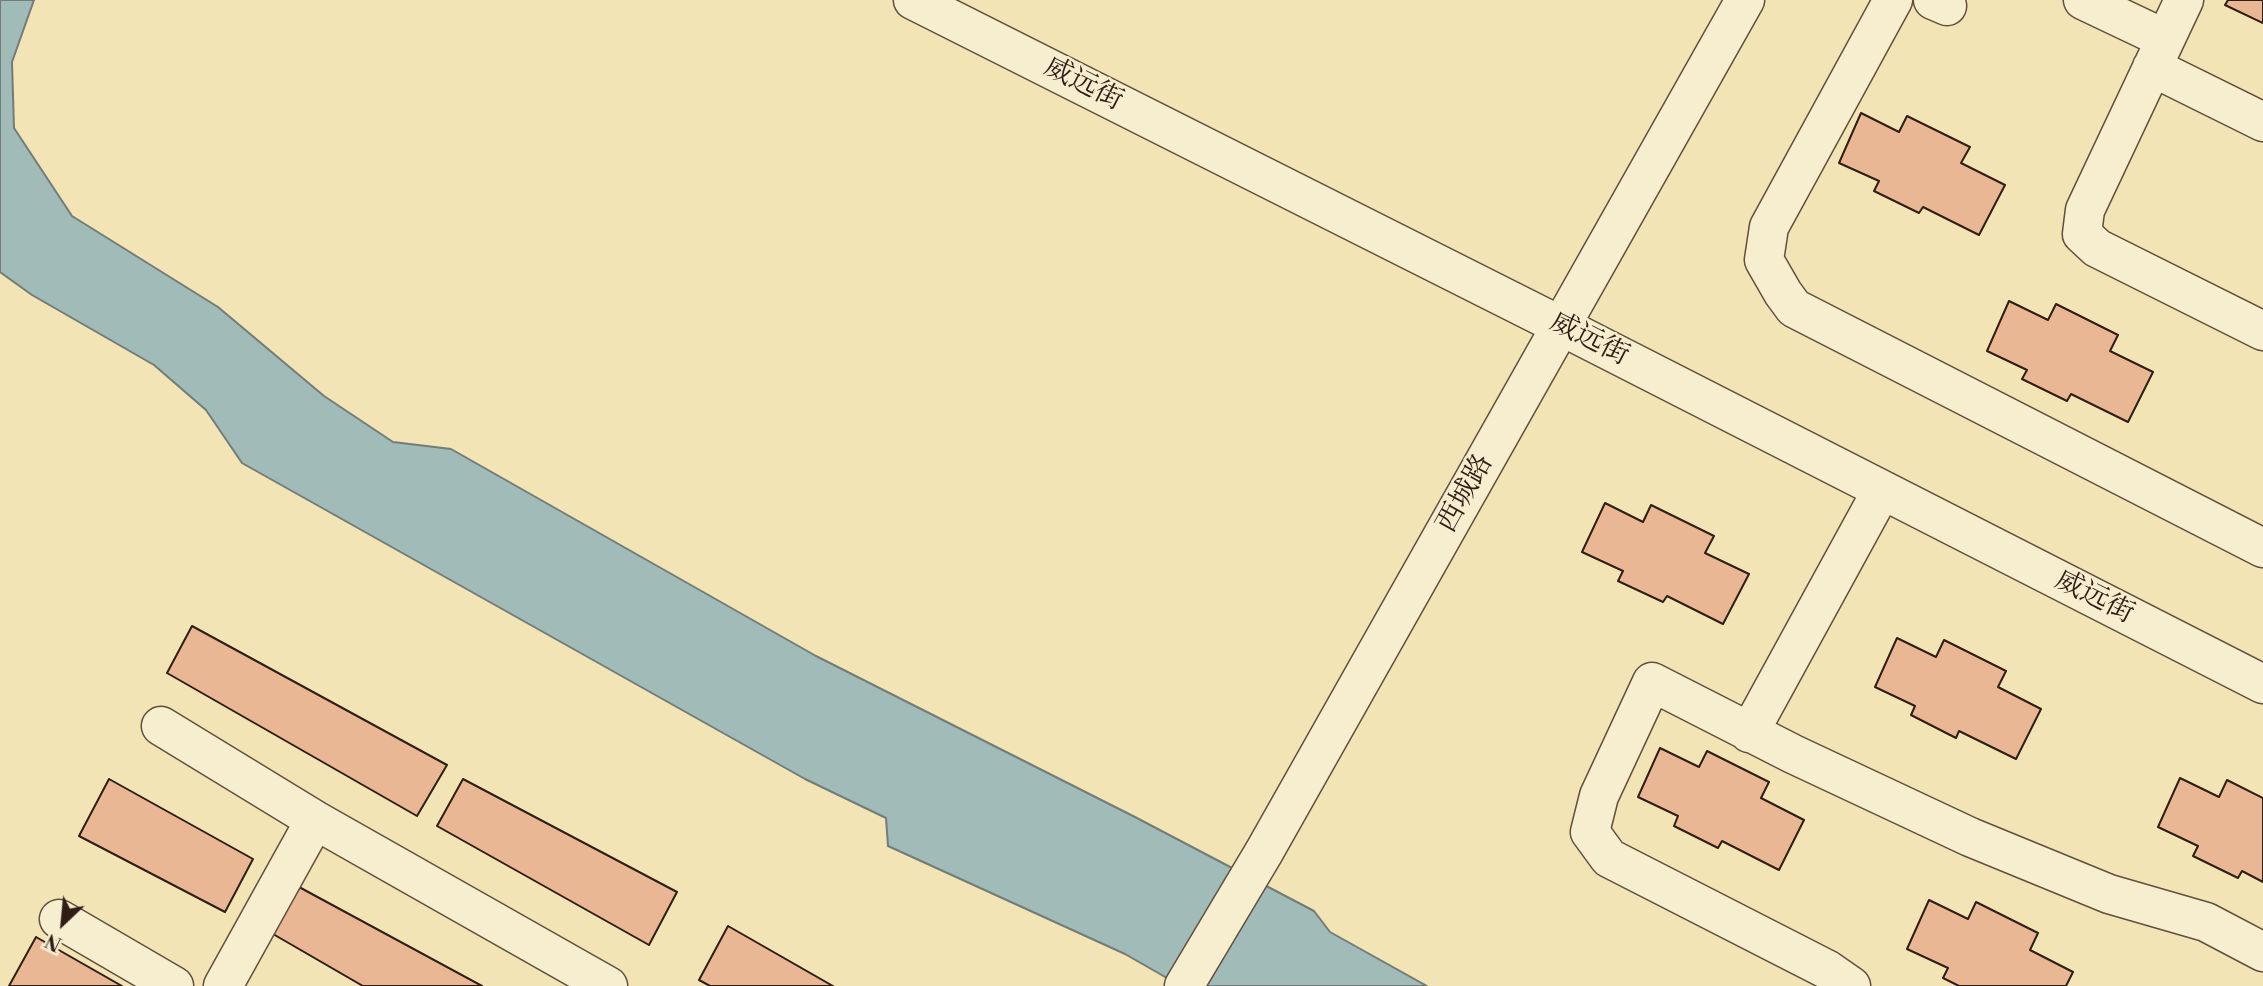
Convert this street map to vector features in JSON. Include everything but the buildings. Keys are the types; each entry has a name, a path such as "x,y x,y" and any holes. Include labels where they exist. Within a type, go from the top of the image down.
{"street":[{"name":"威远街","path":"913,0 2263,684"},
{"name":"西城路","path":"1184,986 1264,852 1745,0"},
{"path":"1893,0 1769,227 1764,260 1783,293 1794,308 2263,548"},
{"path":"2084,0 2263,122"},
{"path":"2184,0 2085,211 2082,234 2097,248 2263,331"},
{"path":"1749,733 1882,490"},
{"path":"1851,986 1828,970 1609,858 1590,832 1599,796 1652,682 1749,733 1970,837 2109,894 2206,922 2263,952"},
{"path":"161,726 315,820 597,983"},
{"path":"223,986 315,820"},
{"path":"59,919 174,986"}],"water":[{"path":"0,0 34,0 12,62 14,128 72,216 218,307 324,396 393,442 451,449 816,656 1314,911 1330,932 1427,986 1181,986 1125,954 888,846 886,818 805,779 242,463 206,410 154,365 32,295 0,272"}]}
